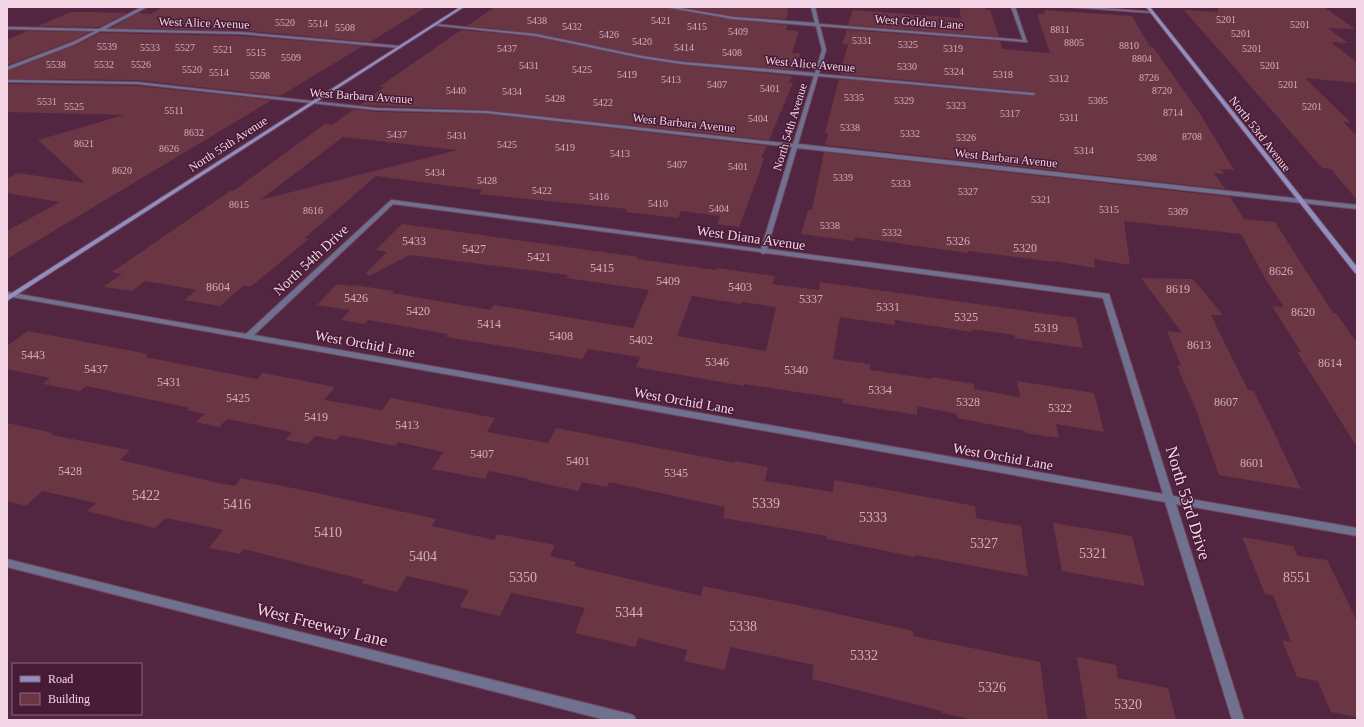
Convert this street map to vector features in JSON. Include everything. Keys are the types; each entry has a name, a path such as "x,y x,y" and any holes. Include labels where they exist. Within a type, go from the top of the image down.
{"street":[{"path":"7,69 74,43 145,7"},
{"name":"North 55th Avenue","path":"9,296 462,7"},
{"name":"West Golden Lane","path":"667,7 716,16 1026,41 1013,7"},
{"name":"North 54th Avenue","path":"763,252 824,50 813,7"},
{"path":"1071,7 1152,12"},
{"name":"North 53rd Avenue","path":"1148,7 1357,272"},
{"name":"West Alice Avenue","path":"434,25 515,32 682,63 1033,94"},
{"name":"West Alice Avenue","path":"7,28 241,33 400,47"},
{"name":"West Alice Avenue","path":"579,48 585,46"},
{"name":"West Barbara Avenue","path":"7,81 137,83 376,109 486,112 1357,207"},
{"name":"West Diana Avenue","path":"392,202 1106,296"},
{"name":"North 54th Drive","path":"248,336 392,202"},
{"name":"West Orchid Lane","path":"9,296 248,336 1357,532"},
{"name":"North 53rd Drive","path":"1106,296 1238,720"},
{"name":"West Freeway Lane","path":"7,563 630,720"}],"building":[{"path":"163,7 426,7 370,42 241,30 111,28 138,13 151,14"},
{"path":"495,7 664,7 733,20 787,25 786,30 799,31 792,53 801,54 794,70 682,61 642,55 536,33 467,26"},
{"path":"683,7 788,7 787,19 733,16"},
{"path":"959,7 985,7 986,10 990,10 999,37 848,25 853,10 961,18"},
{"path":"1218,7 1324,7 1355,29 1328,28 1348,43 1331,42 1357,63 1357,83 1305,78 1351,123 1343,122 1357,136 1357,200 1331,169 1322,168 1184,10 1218,12"},
{"path":"1044,10 1132,16 1150,47 1153,47 1199,112 1234,170 1221,169 1224,174 1214,173 1225,189 825,145 828,134 825,133 839,79 1033,96 1036,95 1033,92 840,74 848,44 842,44 847,30 1000,41 1002,49 1050,53 1037,14 1045,14"},
{"path":"71,12 127,13 99,27 38,26"},
{"path":"461,30 536,37 642,59 682,65 792,76 789,83 793,83 769,140 486,110 360,105 384,87 379,87"},
{"path":"27,31 89,32 72,41 7,65 7,40"},
{"path":"100,33 241,36 363,46 280,96 137,80 7,79 7,71 76,45"},
{"path":"7,84 137,86 272,100 7,259 7,231 60,202 7,193 7,179 18,173 85,183 38,140 124,115 7,112"},
{"path":"354,109 376,112 486,114 767,146 761,158 764,158 739,227 717,224 720,216 681,211 678,218 626,212 627,209 479,194 482,190 376,176 305,238 309,239 250,287 243,286 220,306 184,300 197,290 145,281 132,291 103,287 122,274 112,272 230,191 233,191 325,124 332,125","holes":["343,137 457,150 260,200"]},
{"path":"824,152 1230,197 1244,219 1275,222 1333,313 1336,313 1357,343 1357,447 1297,352 1301,352 1272,306 1284,307 1266,280 1241,234 1124,221 1130,265 1094,259 1095,268 1055,261 968,251 968,253 854,237 854,241 801,234 808,210 812,210"},
{"path":"402,224 638,257 637,259 716,270 717,268 775,276 772,284 819,290 820,282 1076,318 1083,348 1015,338 1015,335 971,329 972,332 895,320 894,325 840,317 833,359 870,364 870,370 932,379 932,377 974,384 974,389 1020,397 1017,381 1094,393 1104,432 1056,424 1059,438 1025,433 1025,431 957,418 957,414 917,406 917,415 842,403 843,399 744,384 744,386 636,367 640,357 588,349 582,359 446,337 448,334 368,320 365,324 341,320 350,310 317,305 337,284 354,285 394,291 392,293 490,310 494,305 633,328 649,290 566,278 568,275 410,255 369,276 366,273 387,252 376,250","holes":["692,296 741,304 742,302 776,307 766,351 677,336"]},
{"path":"1141,278 1193,279 1223,315 1211,315 1248,390 1254,391 1301,489 1219,475 1195,407 1177,366 1181,366 1167,331 1182,333"},
{"path":"28,331 148,354 145,357 257,379 263,373 335,387 324,400 382,410 391,398 495,418 487,432 548,443 556,428 735,463 735,461 768,467 765,481 833,492 834,480 975,506 976,518 1021,526 1028,576 915,555 915,557 827,539 827,536 723,518 725,507 609,482 607,487 582,482 578,491 489,471 485,479 432,469 443,452 398,442 395,446 341,435 336,440 315,436 308,444 286,440 292,432 227,419 219,427 196,422 205,414 187,410 190,408 86,386 80,391 43,384 50,378 7,369 7,346"},
{"path":"7,423 53,433 51,435 130,450 120,460 223,484 235,486 241,478 436,519 432,526 494,540 497,534 555,545 550,556 576,562 574,566 701,596 703,586 821,610 913,631 913,636 1040,662 1048,720 975,720 942,713 942,711 812,679 814,665 730,647 725,670 684,661 687,650 639,638 635,647 575,633 585,608 511,593 500,616 460,607 469,590 407,576 397,592 361,583 364,580 244,549 240,554 209,548 223,530 166,518 155,528 87,511 96,503 42,491 26,506 7,501"},
{"path":"1053,523 1132,536 1145,586 1062,571"},
{"path":"1242,537 1293,546 1298,556 1327,560 1357,621 1357,717 1331,712 1318,681 1297,677 1282,640 1291,642 1273,595 1265,594"},
{"path":"1077,657 1116,665 1118,678 1168,688 1176,720 1087,720"}]}
